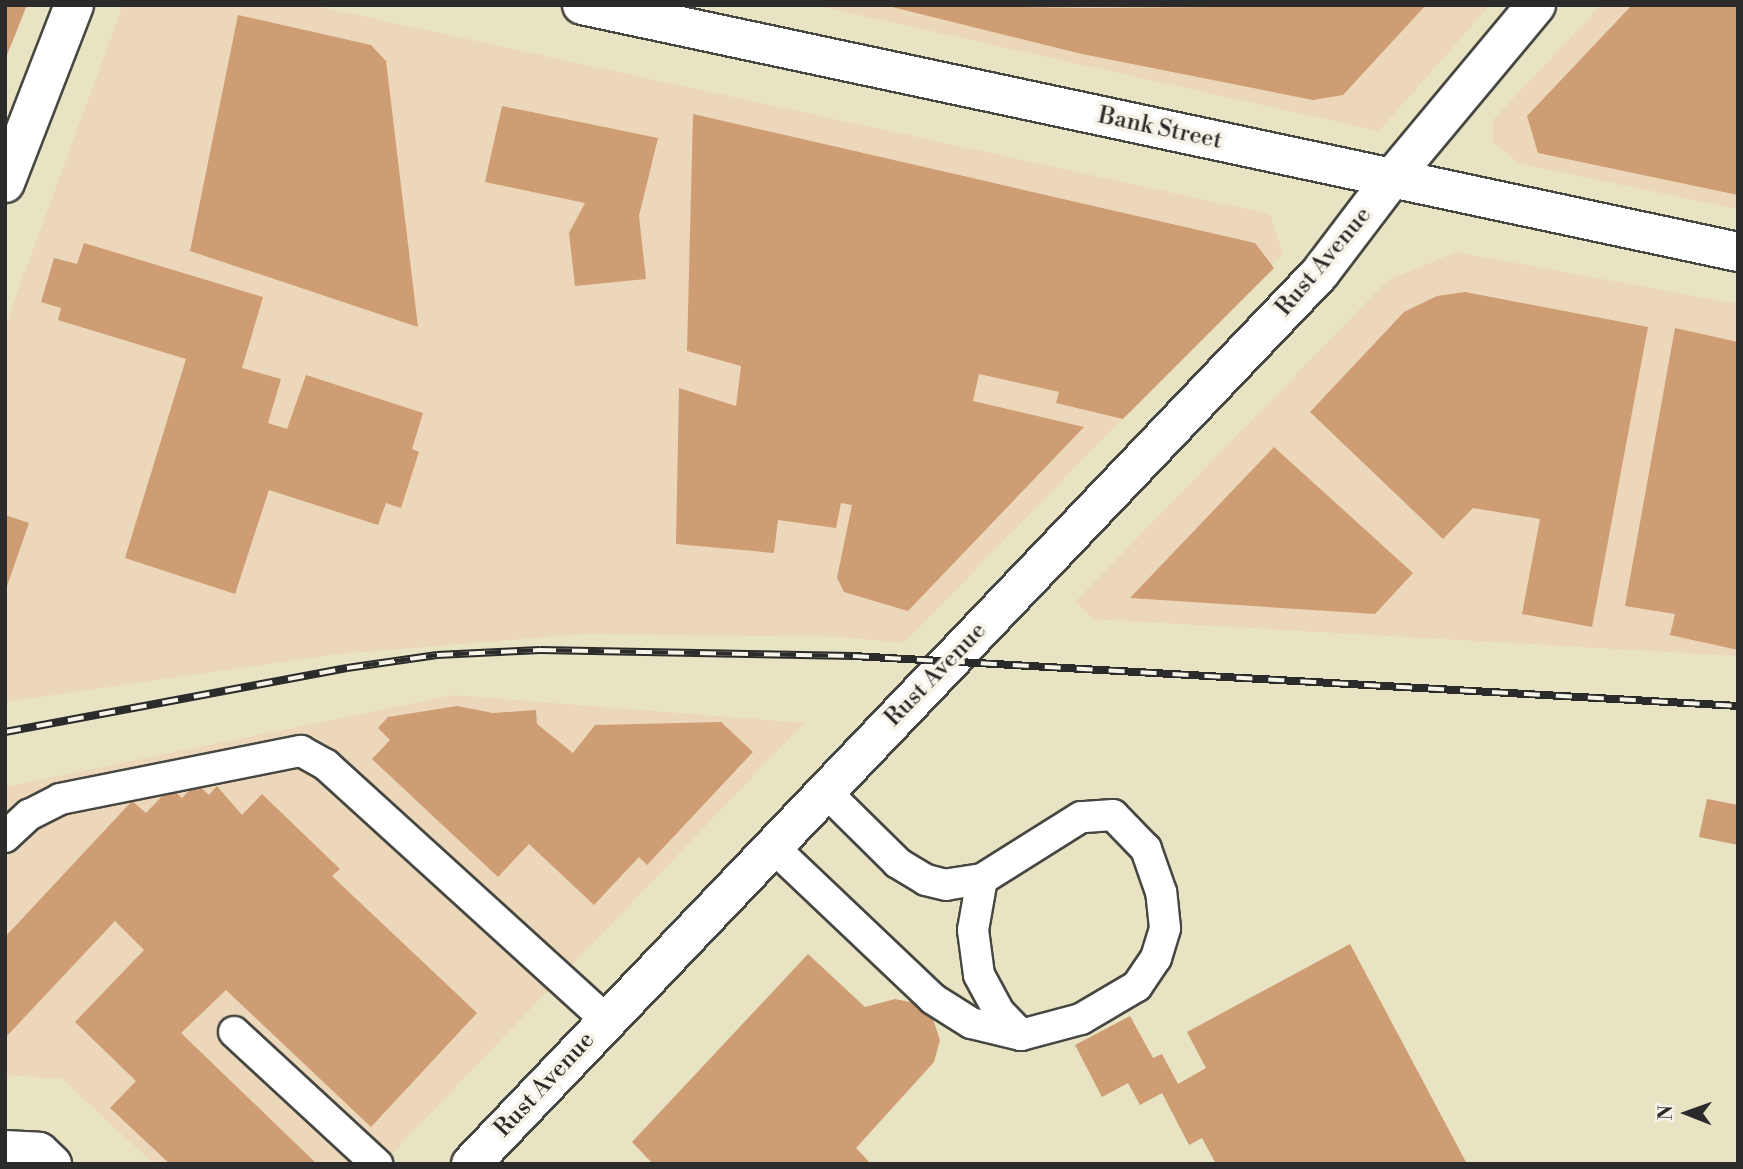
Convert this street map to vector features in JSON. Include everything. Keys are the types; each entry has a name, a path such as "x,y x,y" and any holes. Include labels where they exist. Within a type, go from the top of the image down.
{"main road":[{"path":"5,183 74,5"},
{"name":"Bank Street","path":"582,5 1738,252"},
{"name":"Rust Avenue","path":"471,1164 1320,273 1392,178 1536,5"},
{"path":"5,1150 39,1152 52,1164"}],"lane":[{"path":"5,837 29,815 60,799 301,751 326,765 606,1020"},
{"path":"772,846 933,999 971,1023 1021,1035 1081,1019 1137,986 1156,958 1165,928 1161,892 1146,849 1113,815 1081,817 1060,827 982,879 966,884 926,880 898,863 825,790"},
{"path":"982,879 973,930 979,975 999,1012 1021,1035"},
{"path":"234,1032 377,1164"}],"shaded area":[{"path":"123,5 311,5 1270,214 1283,254 904,643 842,637 585,634 338,654 5,702 5,326"},
{"path":"814,5 1490,5 1379,131"},
{"path":"1601,5 1738,5 1738,209 1520,164 1493,143 1493,120"},
{"path":"1456,252 1738,304 1738,656 1093,619 1075,602 1388,280"},
{"path":"453,695 804,723 382,1164 154,1164 62,1079 5,1075 5,787"}],"building":[{"path":"5,5 27,5 5,60"},
{"path":"884,5 1094,8 1426,5 1343,95 1313,100 1082,54"},
{"path":"1632,5 1738,5 1738,195 1538,153 1527,116"},
{"path":"238,15 371,45 386,61 418,327 190,251"},
{"path":"502,106 658,138 639,216 646,279 575,286 569,233 585,203 485,182"},
{"path":"693,114 1255,243 1274,268 1123,419 1056,403 1059,392 979,374 973,401 1084,427 908,611 844,592 837,578 852,505 841,503 836,528 778,520 774,553 676,544 679,388 736,406 741,366 687,351"},
{"path":"84,243 263,297 242,368 281,379 268,423 287,429 306,375 423,413 412,449 419,452 401,508 386,503 378,525 269,490 235,594 125,558 186,359 58,320 61,308 41,302 54,258 77,264"},
{"path":"1465,292 1648,327 1592,627 1522,614 1540,519 1473,508 1443,539 1310,412 1404,312 1437,296"},
{"path":"1675,328 1738,342 1738,650 1670,635 1675,614 1625,606"},
{"path":"1274,447 1413,573 1375,614 1130,598"},
{"path":"5,515 29,523 6,589 5,589"},
{"path":"457,706 493,713 536,710 537,724 573,753 595,725 721,722 753,752 647,865 639,857 594,905 529,844 498,877 372,759 390,740 378,728 388,717"},
{"path":"196,783 209,795 217,786 242,815 262,794 340,869 332,876 477,1013 371,1127 226,990 181,1033 317,1164 170,1164 110,1108 136,1081 75,1022 144,950 115,921 5,1038 5,937 132,801 146,813 171,787 182,798"},
{"path":"1707,799 1738,805 1738,845 1699,837"},
{"path":"1350,944 1467,1164 1216,1164 1202,1138 1189,1145 1162,1093 1140,1105 1128,1083 1102,1097 1075,1045 1130,1016 1153,1058 1162,1054 1178,1084 1206,1068 1187,1032"},
{"path":"808,954 865,1007 895,999 915,1003 933,1019 940,1040 934,1062 856,1148 871,1164 653,1164 632,1142"}],"railway":[{"path":"5,732 347,668 437,655 540,650 853,656 1738,706"}]}
